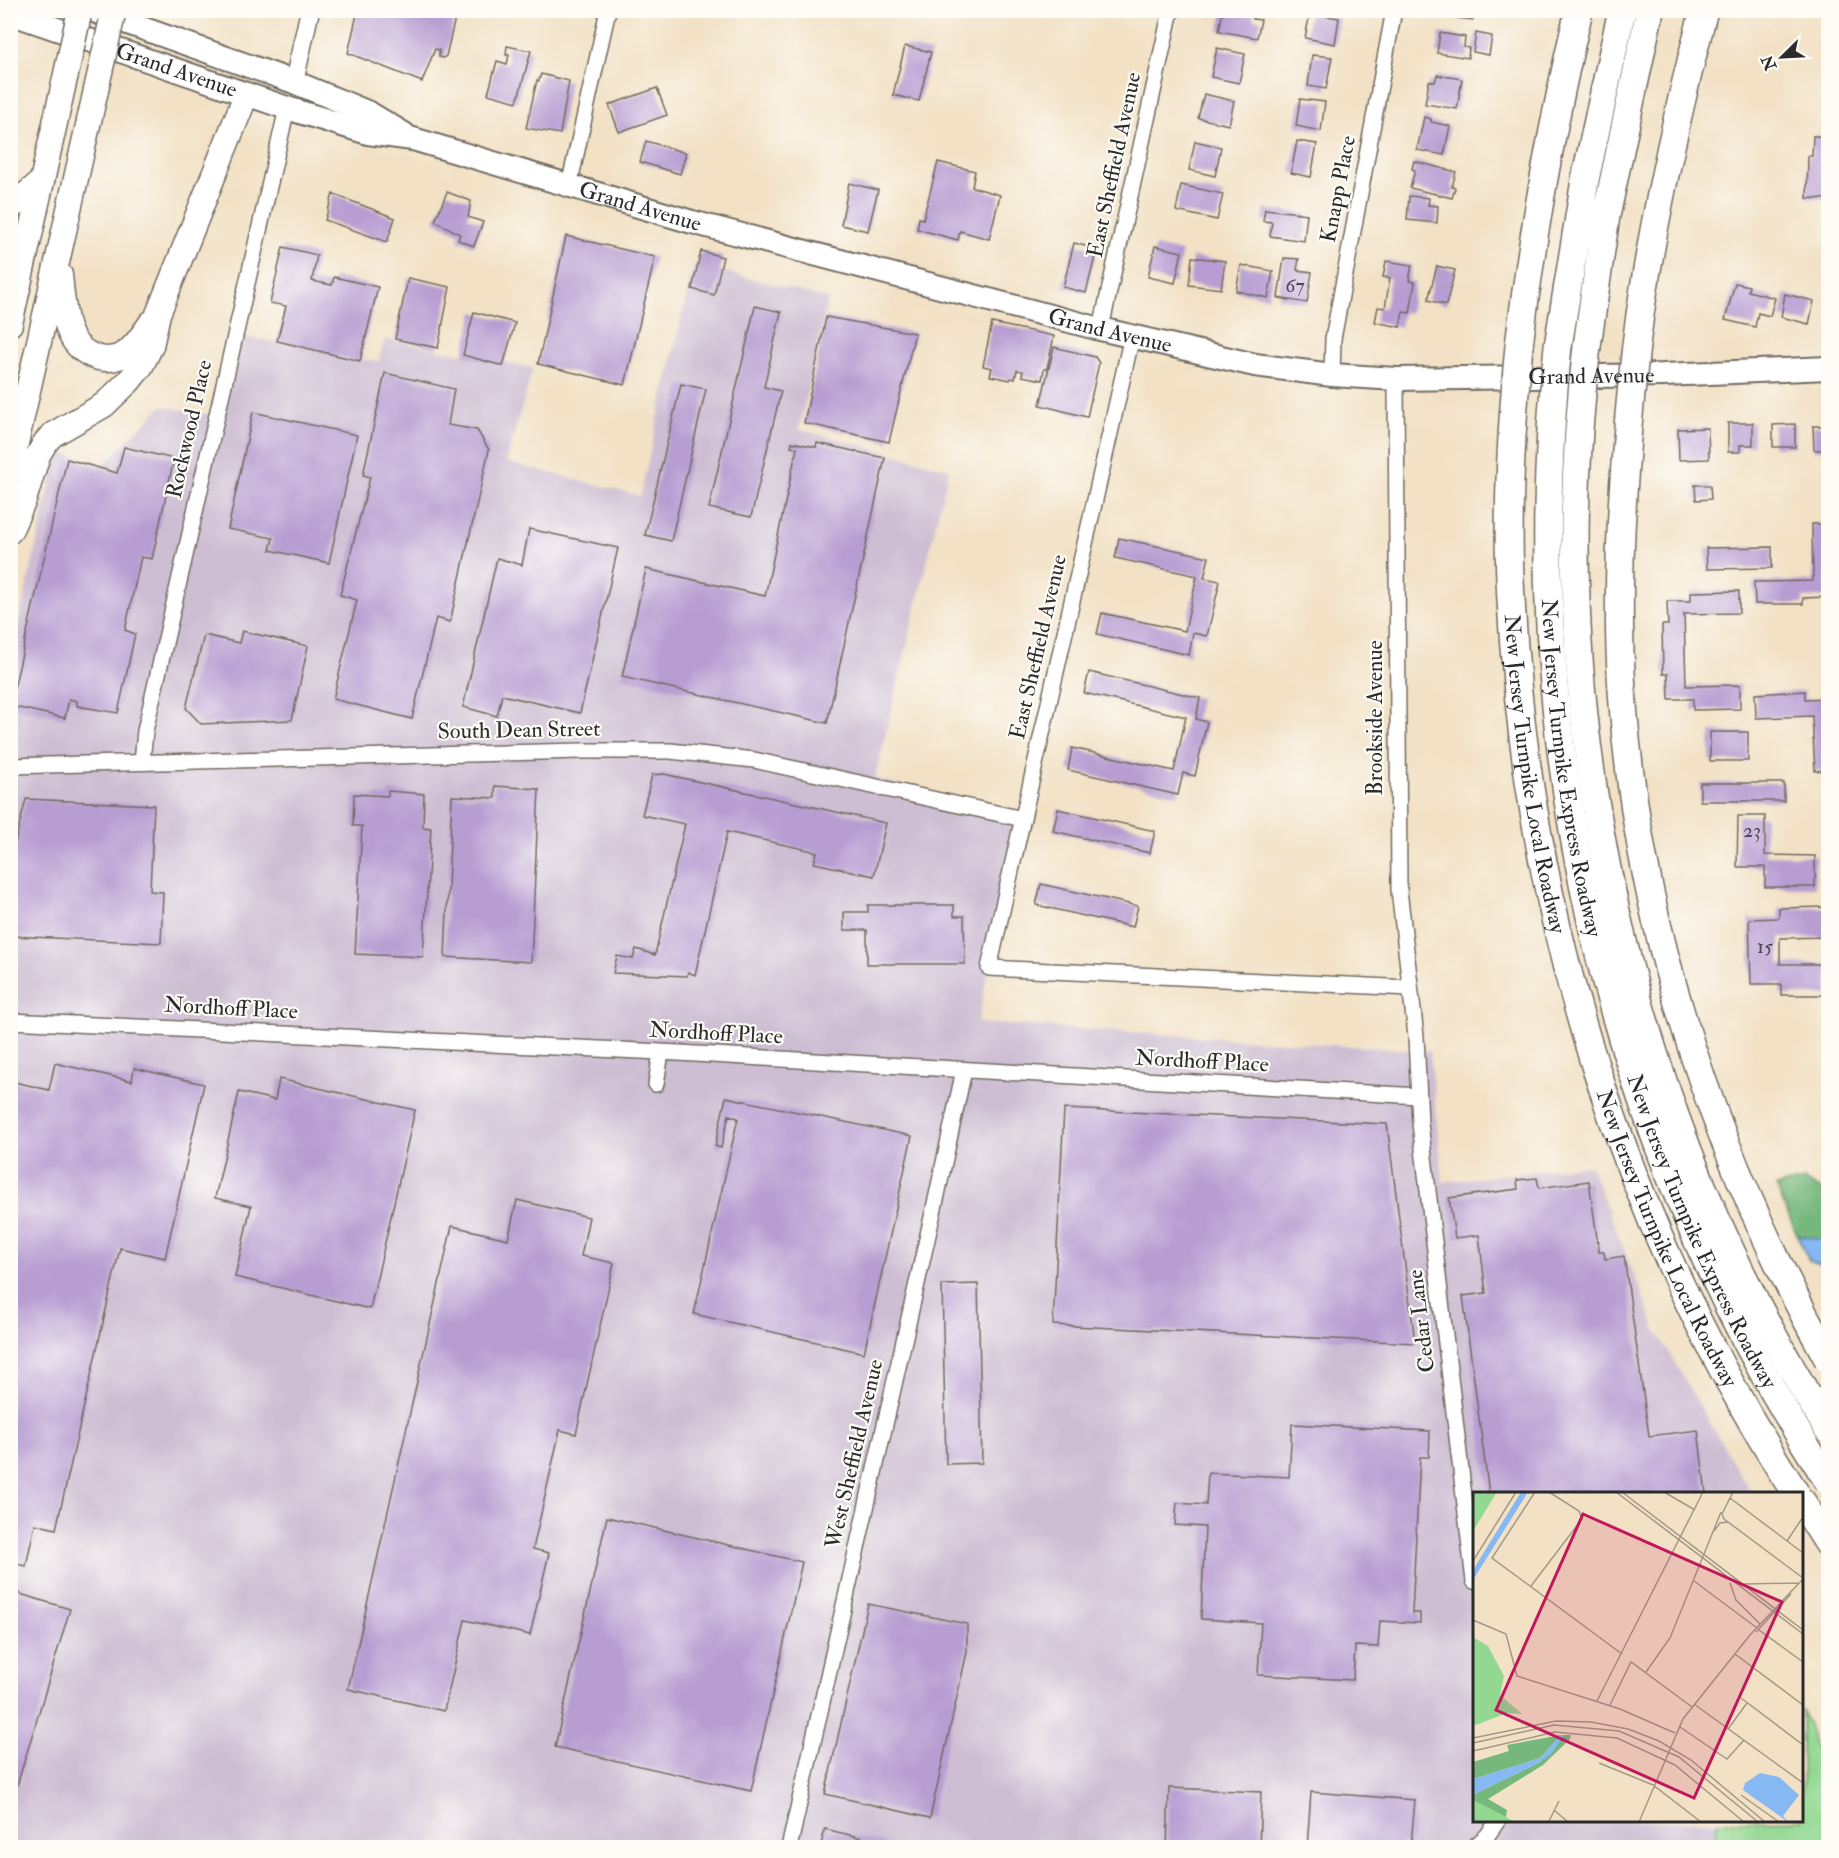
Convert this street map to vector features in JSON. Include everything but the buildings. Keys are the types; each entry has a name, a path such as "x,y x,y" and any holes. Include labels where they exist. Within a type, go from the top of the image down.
{"highway":[{"path":"10,324 80,10"},
{"path":"10,470 114,10"},
{"name":"New Jersey Turnpike Local Roadway","path":"1579,10 1547,156 1533,241 1520,346 1510,475 1509,559 1513,628 1521,717 1533,802 1563,953 1597,1073 1646,1206 1712,1350 1795,1492"},
{"name":"New Jersey Turnpike Express Roadway","path":"1622,10 1585,180 1558,346 1551,411 1547,486 1550,648 1571,825 1597,950 1633,1077 1664,1162 1713,1276 1751,1350 1794,1428 1828,1481"},
{"name":"New Jersey Turnpike Express Roadway","path":"1650,10 1598,258 1579,420 1575,560 1578,636 1592,776 1625,950 1658,1064 1706,1192 1762,1312 1828,1429"},
{"path":"1704,10 1657,210 1636,345 1624,478 1620,564 1620,630 1626,738 1635,815 1656,922 1674,990 1712,1109 1753,1212 1828,1359"},
{"path":"10,531 24,500 35,462 45,443 63,429 104,405 141,366 151,346 158,314 246,95"},
{"path":"10,208 42,181"},
{"path":"58,262 68,330 79,348 87,354 105,358 123,355 137,343 158,314"},
{"path":"1803,1504 1828,1543"}],"main road":[{"name":"Grand Avenue","path":"91,10 294,82 369,113 413,139"},
{"name":"Grand Avenue","path":"10,13 246,95 368,133 413,139 569,186 821,256 1131,336 1255,365 1332,375 1396,379 1663,375 1828,369"}],"street":[{"path":"294,82 310,10"},
{"path":"569,186 608,10"},
{"name":"East Sheffield Avenue","path":"1101,328 1171,10"},
{"name":"Knapp Place","path":"1332,375 1333,339 1394,10"},
{"name":"Rockwood Place","path":"142,762 145,731 287,108"},
{"name":"East Sheffield Avenue","path":"1131,336 989,968 1410,988"},
{"name":"Brookside Avenue","path":"1396,379 1397,861 1418,1056"},
{"name":"South Dean Street","path":"10,766 581,751 670,751 728,756 780,765 1023,819"},
{"name":"Nordhoff Place","path":"10,1021 661,1052 1419,1096"},
{"path":"656,1084 661,1052"},
{"name":"Cedar Lane","path":"1418,1056 1424,1155 1473,1572"},
{"name":"West Sheffield Avenue","path":"789,1848 964,1071"},
{"path":"1473,1848 1487,1836 1497,1822"}],"shaded area":[{"path":"694,264 828,299 799,429 949,469 875,779 1017,814 978,1023 1430,1051 1443,1182 1590,1165 1657,1332 1750,1492 1473,1492 1473,1822 1718,1822 1713,1847 11,1848 11,655 58,452 104,464 162,406 217,416 241,336 378,362 385,339 533,368 506,462 640,496"}],"green space":[{"path":"1804,1180 1819,1189 1828,1191 1828,1241 1797,1235 1776,1186"},
{"path":"1803,1712 1820,1762 1828,1770 1828,1847 1713,1847 1718,1822 1803,1822"}],"water":[{"path":"1797,1235 1828,1241 1828,1268 1809,1261"}]}
